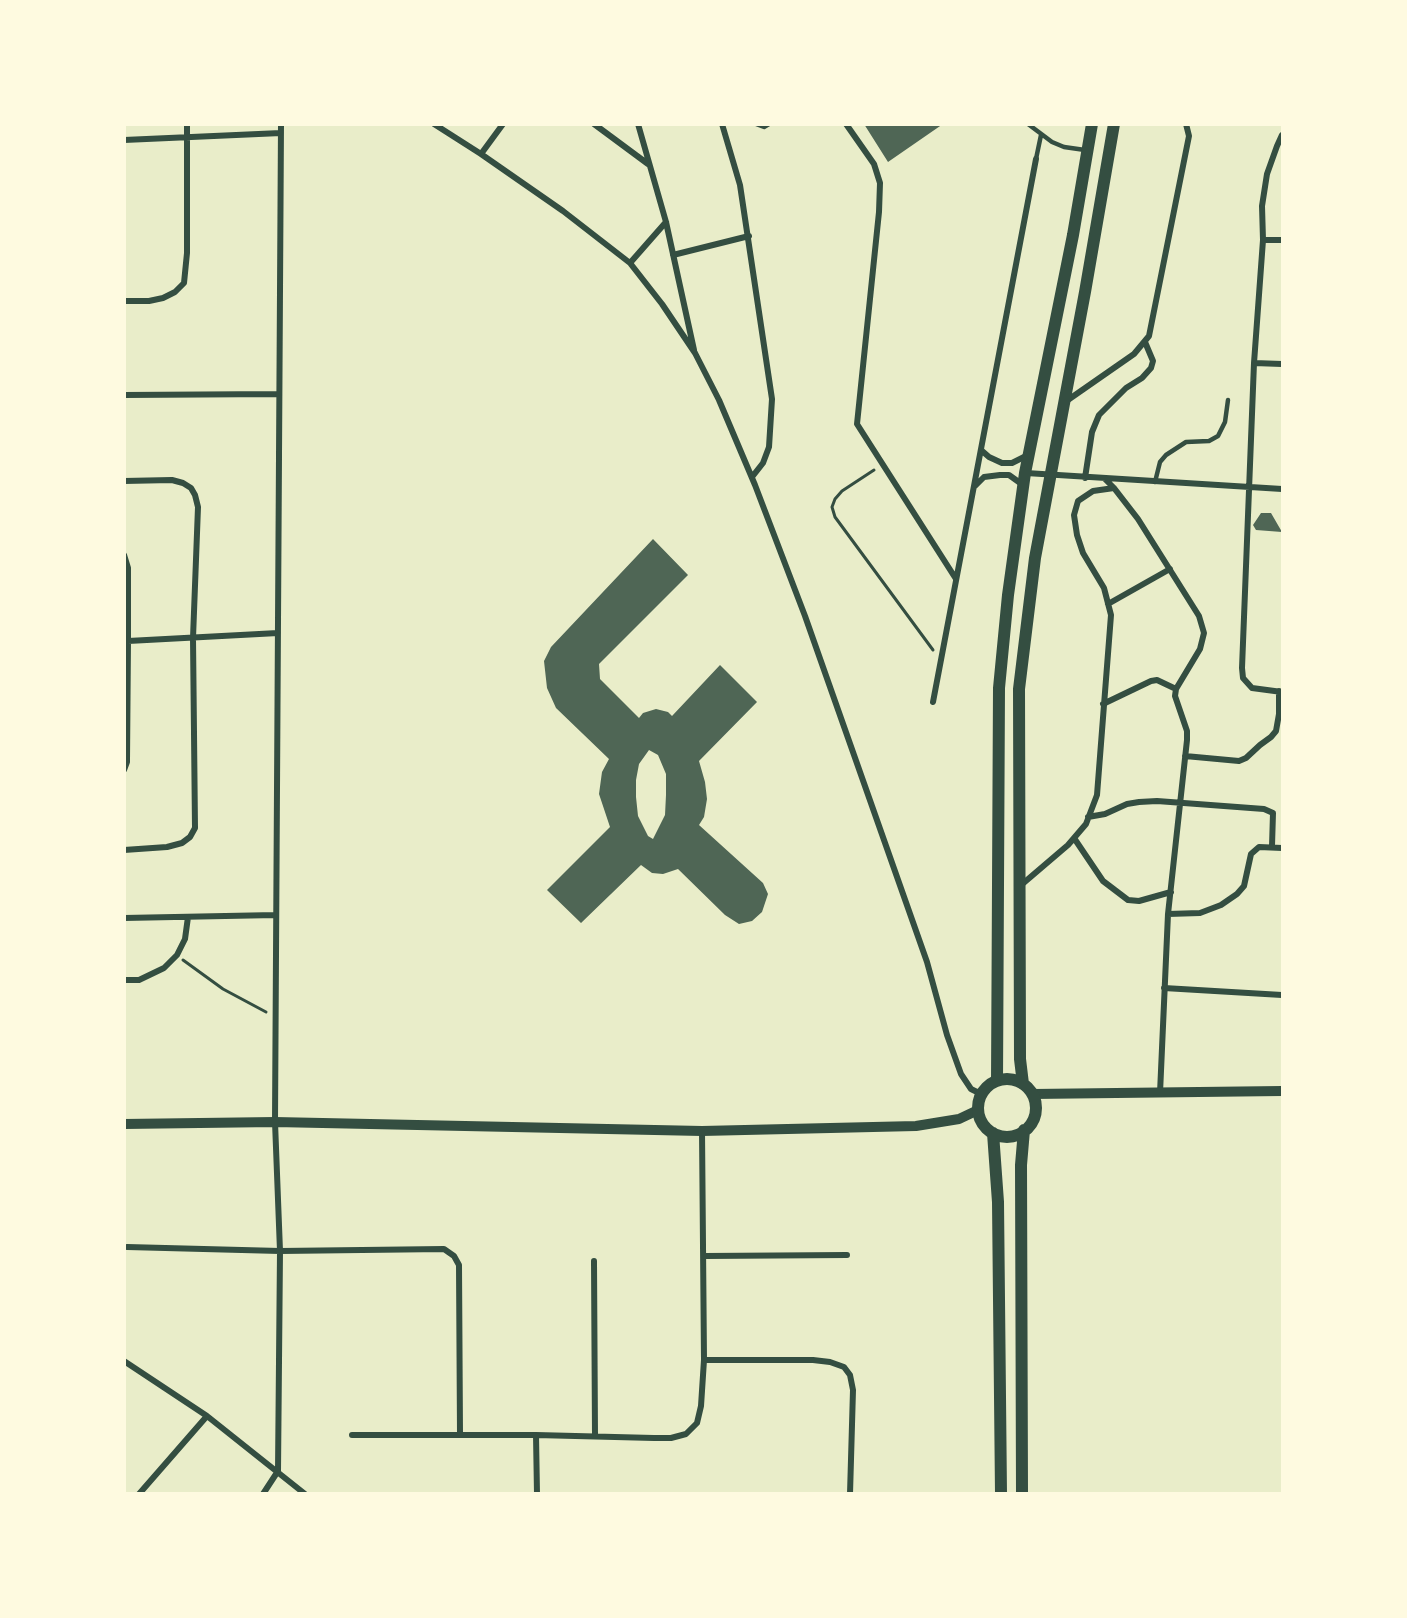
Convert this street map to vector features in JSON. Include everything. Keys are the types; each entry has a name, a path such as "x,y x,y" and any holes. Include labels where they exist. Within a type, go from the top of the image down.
{"main road":[{"path":"997,1081 999,688 1008,596 1024,479 1073,235 1092,124"},
{"path":"1023,1084 1020,1059 1019,689 1035,558 1114,124"},
{"path":"1015,1080 1033,1094 1035,1107 1030,1124 1024,1130 1009,1136 993,1133 983,1124 978,1110 981,1094 997,1081 1015,1080"},
{"path":"1022,1494 1021,1165 1024,1130"},
{"path":"993,1133 998,1202 1001,1494"}],"street":[{"path":"124,301 149,301 164,298 184,283 187,253 187,124"},
{"path":"263,1494 278,1471 280,1251 275,1122 281,124"},
{"path":"434,124 482,154 563,211 630,263 663,304 695,353 719,400 752,477 805,616 852,753 894,865 927,962 947,1035 961,1074 971,1089 981,1094"},
{"path":"482,154 502,124"},
{"path":"594,124 648,164"},
{"path":"638,124 666,222 695,353"},
{"path":"722,124 740,185 772,399 769,447 763,463 752,477"},
{"path":"846,124 874,165 880,183 857,424 956,579"},
{"path":"1064,402 1134,354 1149,336 1189,136 1186,124"},
{"path":"124,140 281,134"},
{"path":"1185,756 1239,761 1246,758 1276,731 1279,714 1281,692 1252,688 1243,678 1248,487 1263,240 1262,206 1267,174 1282,135"},
{"path":"933,702 1036,159"},
{"path":"630,263 666,222"},
{"path":"674,255 749,236"},
{"path":"1263,240 1282,240"},
{"path":"1085,478 1092,432 1099,415 1126,388 1142,378 1151,368 1153,361 1145,342"},
{"path":"1254,363 1282,364"},
{"path":"124,395 279,394"},
{"path":"981,450 988,457 1002,463 1012,463 1029,455"},
{"path":"974,488 984,477 1000,475 1017,479 1049,476 1282,489"},
{"path":"1105,479 1138,519 1199,616 1204,633 1196,656 1176,689 1175,696 1187,731 1168,914 1160,1094"},
{"path":"124,481 172,480 183,483 191,488 198,507 193,638 195,828 190,837 182,843 167,847 124,850"},
{"path":"1019,886 1041,870 1074,838 1086,824 1097,795 1111,615 1104,588 1083,553 1074,514 1078,501 1093,491 1114,488"},
{"path":"124,555 128,568 127,762 124,770"},
{"path":"1108,604 1170,569"},
{"path":"128,641 278,633"},
{"path":"1103,704 1151,681 1157,680 1176,689"},
{"path":"1088,817 1105,814 1127,804 1157,801 1269,810 1273,813 1274,819 1272,846"},
{"path":"1074,838 1103,880 1128,900 1140,901 1171,892"},
{"path":"1168,914 1200,913 1221,905 1244,886 1251,854 1259,847 1282,848"},
{"path":"124,918 276,915"},
{"path":"124,980 139,980 164,968 177,955 185,939 188,917"},
{"path":"1164,988 1282,995"},
{"path":"1033,1094 1282,1091"},
{"path":"124,1124 275,1122 702,1131 916,1126 959,1119 978,1110"},
{"path":"352,1435 460,1434 671,1438 686,1434 697,1423 701,1406 704,1360 705,1256 702,1131"},
{"path":"127,1247 280,1251 444,1249 454,1256 459,1265 460,1434"},
{"path":"705,1256 847,1255"},
{"path":"594,1261 595,1436"},
{"path":"704,1360 813,1360 844,1367 850,1375 852,1390 850,1494"},
{"path":"124,1361 207,1416 305,1494"},
{"path":"139,1494 207,1416"},
{"path":"536,1435 537,1494"}],"lane":[{"path":"756,124 764,127 770,124"},
{"path":"1028,124 1041,135 1064,147 1088,151"},
{"path":"1036,159 1041,135"},
{"path":"1155,482 1160,462 1179,446 1186,442 1209,441 1218,436 1225,422 1228,400"}],"path":[{"path":"883,464 842,491 832,507 840,526 941,660"},
{"path":"177,955 223,989 276,1016"}],"building":[{"path":"864,124 943,124 888,162"},
{"path":"1261,513 1271,513 1282,532 1256,530 1253,525"},
{"path":"653,539 688,575 599,664 600,679 639,718 643,713 656,709 668,712 672,716 720,665 757,702 699,761 707,799 704,817 699,825 763,883 768,894 762,912 752,921 739,924 725,915 678,869 663,874 652,873 641,865 581,923 547,890 610,827 599,794 602,772 609,759 556,708 547,688 544,661 551,647","holes":["649,750 658,755 666,774 665,815 653,839 648,836 638,816 636,780 639,764"]}]}
